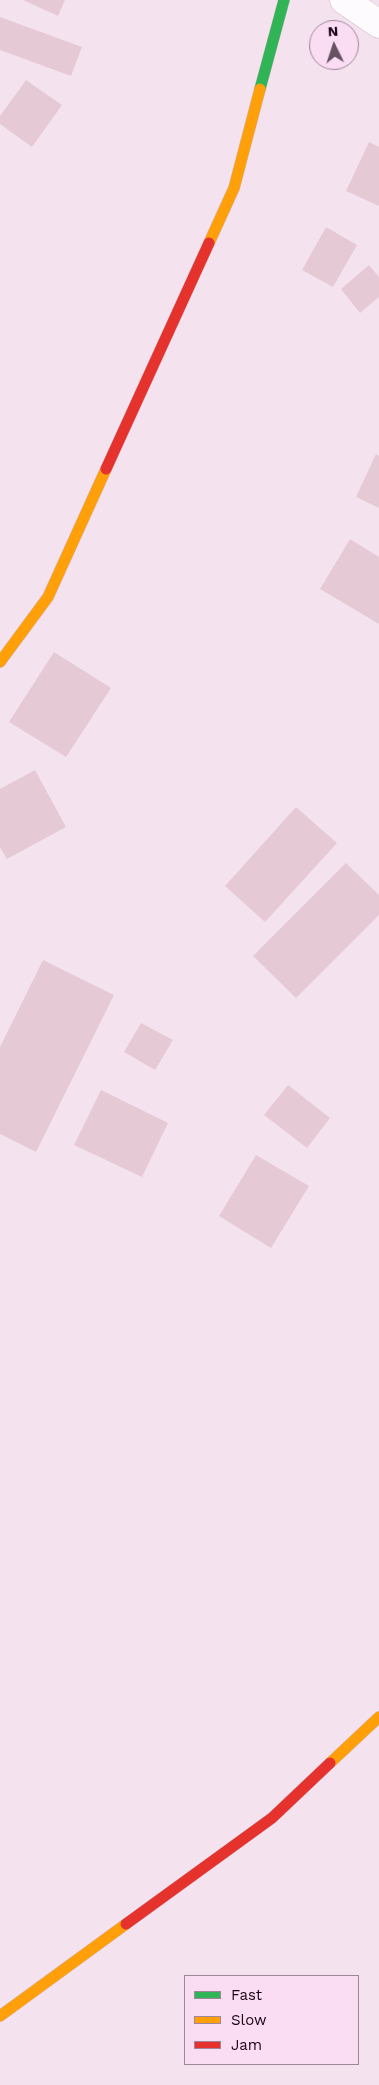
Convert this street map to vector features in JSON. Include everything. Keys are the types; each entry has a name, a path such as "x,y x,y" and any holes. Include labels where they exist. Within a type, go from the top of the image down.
{"street":[{"path":"0,662 48,597 234,188 284,0"},
{"path":"344,0 379,24"},
{"path":"0,2016 272,1818 379,1717"}],"building":[{"path":"23,0 65,0 58,16"},
{"path":"0,17 82,47 71,76 0,50"},
{"path":"26,80 62,105 32,147 0,124 0,116"},
{"path":"369,142 379,147 379,206 346,191"},
{"path":"326,227 357,245 333,287 302,270"},
{"path":"369,265 379,277 379,297 360,313 341,289"},
{"path":"376,454 379,456 379,508 356,497"},
{"path":"350,539 379,557 379,624 320,589"},
{"path":"54,652 111,688 66,757 9,722"},
{"path":"35,770 66,827 7,859 0,847 0,789"},
{"path":"296,807 337,843 265,922 225,886"},
{"path":"346,863 379,895 379,915 296,998 253,956"},
{"path":"43,960 114,995 36,1152 0,1134 0,1047"},
{"path":"141,1023 173,1040 155,1070 124,1052"},
{"path":"288,1085 330,1118 307,1148 264,1115"},
{"path":"101,1090 168,1123 142,1177 74,1145"},
{"path":"256,1155 309,1186 271,1248 219,1216"}],"traffic: fast":[{"path":"260,89 284,0"}],"traffic: slow":[{"path":"209,243 234,188 260,89"},
{"path":"0,662 48,597 106,469"},
{"path":"330,1763 379,1717"},
{"path":"0,2016 126,1924"}],"traffic: jam":[{"path":"106,469 209,243"},
{"path":"126,1924 272,1818 330,1763"}]}
